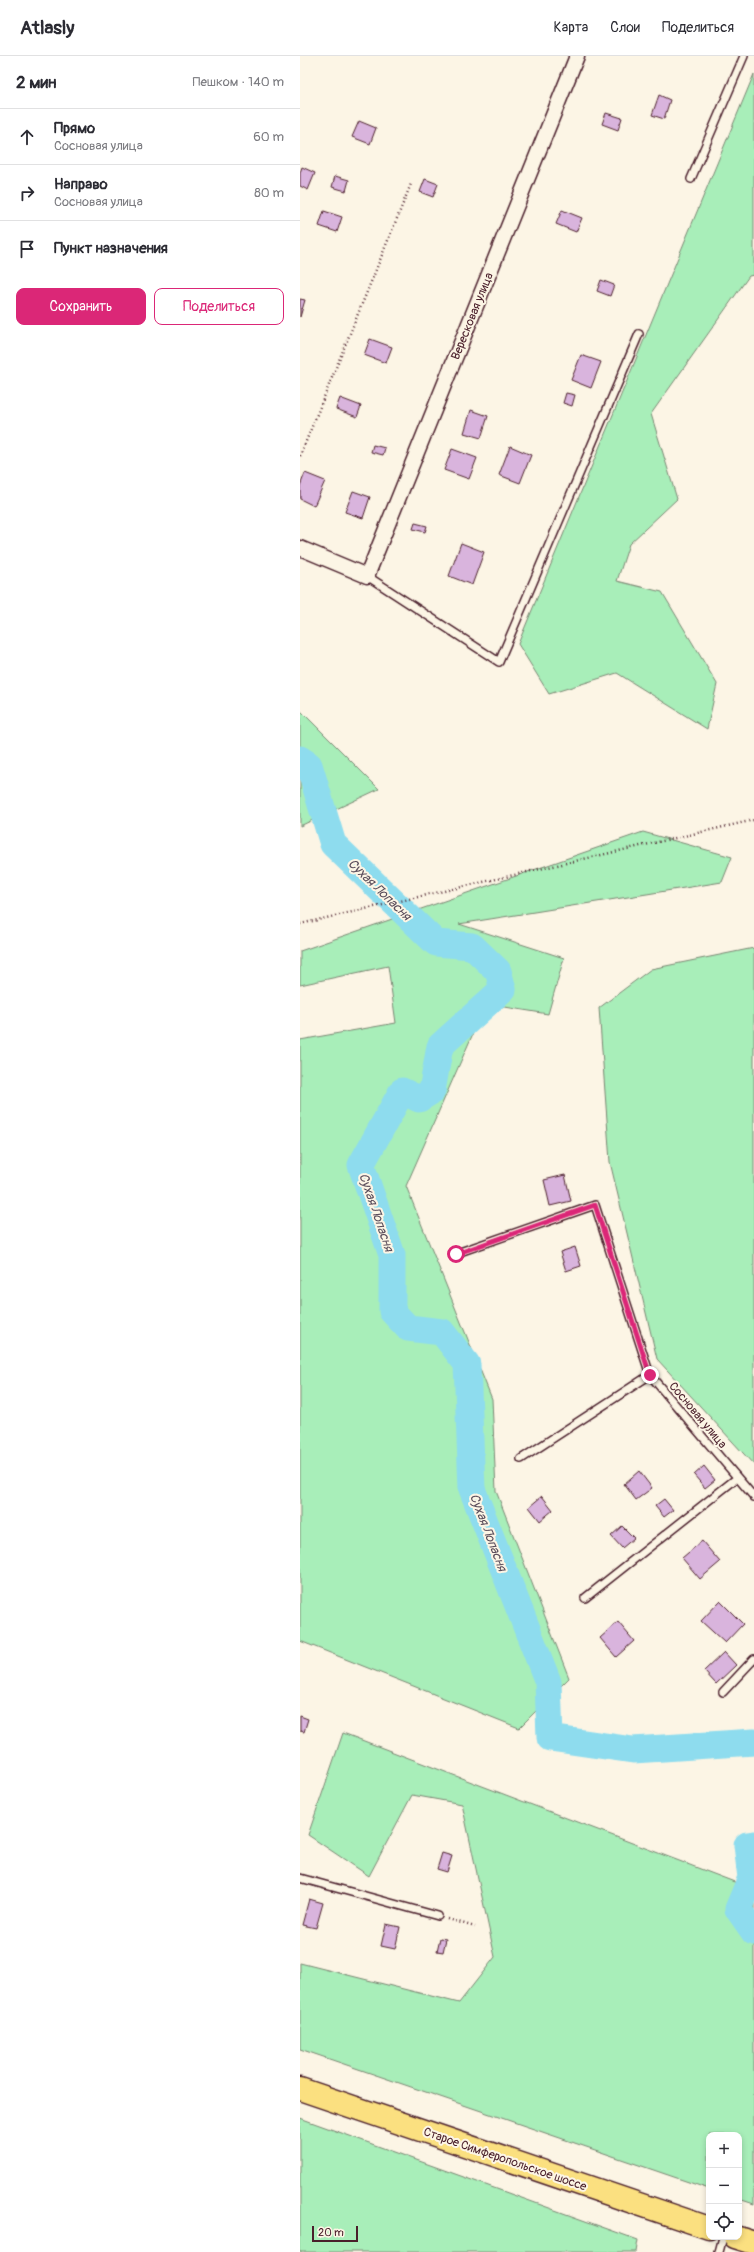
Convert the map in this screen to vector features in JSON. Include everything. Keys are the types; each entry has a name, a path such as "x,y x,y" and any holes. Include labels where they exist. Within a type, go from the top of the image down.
{"main road":[{"name":"Старое Симферопольское шоссе","path":"300,2089 706,2227"},
{"path":"742,2239 754,2243"}],"street":[{"name":"Вересковая улица","path":"367,576 577,56"},
{"path":"300,548 367,576"}],"lane":[{"path":"691,179 744,56"},
{"path":"367,576 499,662 639,334"},
{"name":"Сосновая улица","path":"456,1254 595,1205 650,1375 754,1497"},
{"path":"521,1459 650,1375"},
{"path":"585,1598 737,1478"},
{"path":"723,1692 754,1659"},
{"path":"300,1878 438,1916"},
{"path":"719,2252 722,2240"}],"path":[{"path":"300,456 411,184"},
{"path":"300,924 754,820"},
{"path":"438,1916 475,1927"}],"green space":[{"path":"754,74 754,275 749,276 651,414 677,499 629,544 617,581 662,592 717,684 707,729 617,673 549,694 518,644"},
{"path":"300,710 379,789 300,826"},
{"path":"643,832 732,857 722,882 459,924 564,958 548,1014 486,1004 406,1186 492,1399 496,1491 569,1678 519,1728 300,1641 300,1040 396,1023 388,966 300,985 300,951"},
{"path":"754,948 754,1465 657,1359 610,1162 599,1008 651,969"},
{"path":"343,1733 745,1886 754,1891 754,2204 742,2200 742,2132 706,2132 706,2188 300,2049 300,1963 459,2003 495,1957 462,1804 412,1795 369,1876 308,1835"},
{"path":"300,2118 638,2240 636,2252 300,2252"}],"building":[{"path":"659,95 670,100 664,119 652,115"},
{"path":"606,113 622,118 618,130 602,124"},
{"path":"359,121 376,128 370,144 352,137"},
{"path":"302,167 315,173 308,190 300,186 300,173"},
{"path":"335,176 349,180 346,191 332,187"},
{"path":"425,179 438,184 433,197 420,192"},
{"path":"562,210 582,218 576,232 556,224"},
{"path":"324,211 342,217 337,232 319,226"},
{"path":"601,280 614,285 610,296 597,291"},
{"path":"300,299 305,300 300,317"},
{"path":"370,339 392,347 386,363 364,355"},
{"path":"581,355 601,362 591,388 571,380"},
{"path":"566,393 575,395 572,406 563,403"},
{"path":"340,398 361,406 357,417 336,409"},
{"path":"471,410 488,416 481,438 464,433"},
{"path":"373,445 385,448 383,455 371,452"},
{"path":"510,446 531,455 520,483 499,475"},
{"path":"452,449 477,458 469,479 444,470"},
{"path":"305,473 325,481 314,506 300,499 300,486"},
{"path":"353,491 370,497 363,518 345,512"},
{"path":"415,523 427,526 425,532 413,529"},
{"path":"461,543 484,552 472,585 449,576"},
{"path":"565,1175 571,1201 550,1206 544,1180"},
{"path":"575,1247 581,1266 566,1271 560,1252"},
{"path":"704,1466 715,1480 705,1488 694,1475"},
{"path":"639,1471 652,1488 636,1500 624,1484"},
{"path":"542,1496 553,1510 540,1521 529,1507"},
{"path":"664,1499 673,1510 664,1517 655,1506"},
{"path":"622,1526 634,1538 622,1548 611,1536"},
{"path":"702,1541 720,1562 700,1579 682,1558"},
{"path":"720,1601 743,1624 725,1643 701,1621"},
{"path":"618,1622 634,1641 616,1657 600,1638"},
{"path":"724,1652 736,1665 716,1684 704,1671"},
{"path":"300,1716 308,1719 304,1732 300,1731"},
{"path":"442,1853 452,1856 447,1872 437,1869"},
{"path":"309,1899 323,1903 316,1928 302,1925"},
{"path":"386,1924 400,1927 395,1949 381,1946"},
{"path":"440,1938 446,1939 443,1952 437,1951"}],"waterway":[{"name":"Сухая Лопасня","path":"300,759 309,765 333,844 436,943 472,946 498,971 503,989 440,1046 432,1091 419,1099 402,1091 361,1165 392,1255 392,1311 408,1328 442,1332 467,1364 472,1489 548,1682 550,1738 633,1750 754,1742"},
{"name":"Сухая Лопасня","path":"754,1844 747,1845 751,1878 738,1909 754,1932"}],"route":[{"path":"456,1254 595,1205 650,1375"}]}
